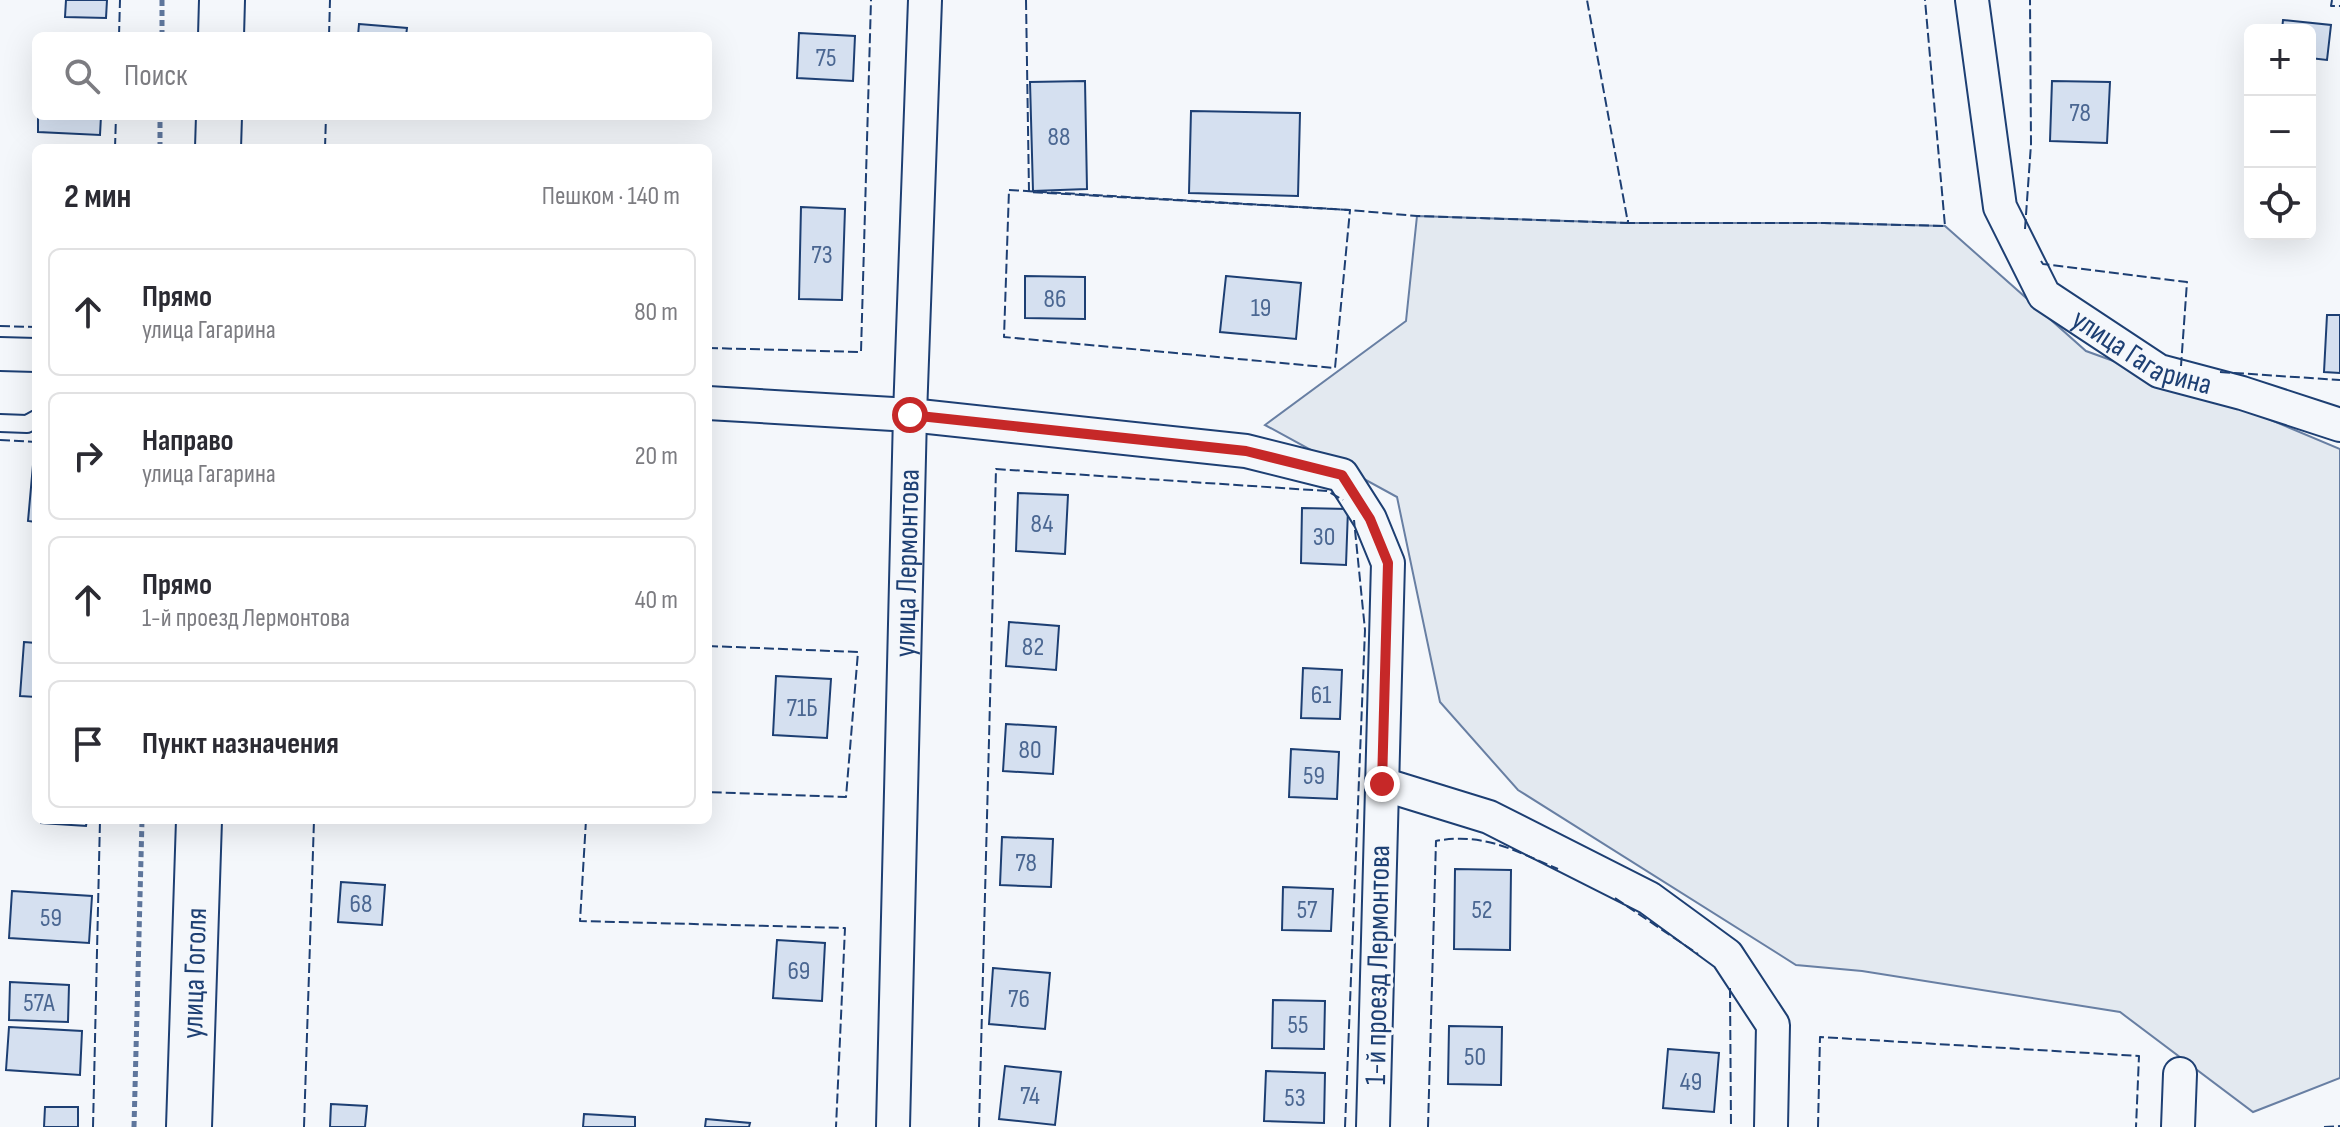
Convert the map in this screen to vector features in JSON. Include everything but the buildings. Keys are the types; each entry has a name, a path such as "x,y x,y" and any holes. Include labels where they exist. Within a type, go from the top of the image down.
{"street":[{"path":"221,32 222,0"},
{"name":"улица Лермонтова","path":"893,1127 910,415 925,0"},
{"name":"улица Гагарина","path":"1972,0 2000,207 2044,295 2159,371 2242,393 2340,425"},
{"path":"218,144 219,120"},
{"path":"0,354 32,355"},
{"path":"712,403 910,415"},
{"name":"1-й проезд Лермонтова","path":"910,415 1246,451 1342,475 1370,519 1388,563 1373,1127"},
{"path":"1382,784 1489,817 1649,898 1727,955 1773,1025 1771,1127"},
{"name":"улица Гоголя","path":"189,1127 199,824"},
{"path":"2178,1127 2180,1074"}],"lane":[{"path":"0,423 27,424 32,421"}],"path":[{"path":"162,0 162,32"},
{"path":"160,120 160,144"},
{"path":"134,1127 142,824"}],"shaded area":[{"path":"1417,216 1628,223 1945,226 2086,351 2235,405 2340,449 2340,1078 2253,1112 2120,1012 1862,971 1796,965 1518,790 1440,702 1397,497 1265,425 1406,321"}],"fence":[{"path":"119,32 120,0"},
{"path":"329,32 330,0"},
{"path":"712,348 861,352 871,0"},
{"path":"1026,0 1029,192 1417,216 1628,223 1587,0"},
{"path":"1628,220 1628,223 1945,226 1925,0"},
{"path":"2025,229 2031,144 2030,0"},
{"path":"2332,0 2331,6 2340,6"},
{"path":"115,144 116,120"},
{"path":"325,144 326,120"},
{"path":"1009,190 1350,210 1335,368 1004,337 1009,190"},
{"path":"2041,261 2043,264 2187,282 2181,366"},
{"path":"0,326 32,327"},
{"path":"2220,372 2340,380"},
{"path":"0,440 32,442"},
{"path":"979,1127 996,469 1327,491 1343,500"},
{"path":"1345,1127 1365,630 1354,520"},
{"path":"712,646 858,652 846,797 712,792"},
{"path":"93,1127 100,824"},
{"path":"304,1127 314,824"},
{"path":"586,824 580,921 845,928 836,1127"},
{"path":"1428,1127 1436,841 1484,841 1558,869"},
{"path":"1615,898 1698,954"},
{"path":"1730,988 1731,1127"},
{"path":"1818,1127 1820,1037 2139,1056 2136,1127"},
{"path":"2324,1127 2340,1126"}],"route":[{"path":"910,415 1246,451 1342,475 1370,519 1388,563 1382,784"}]}
